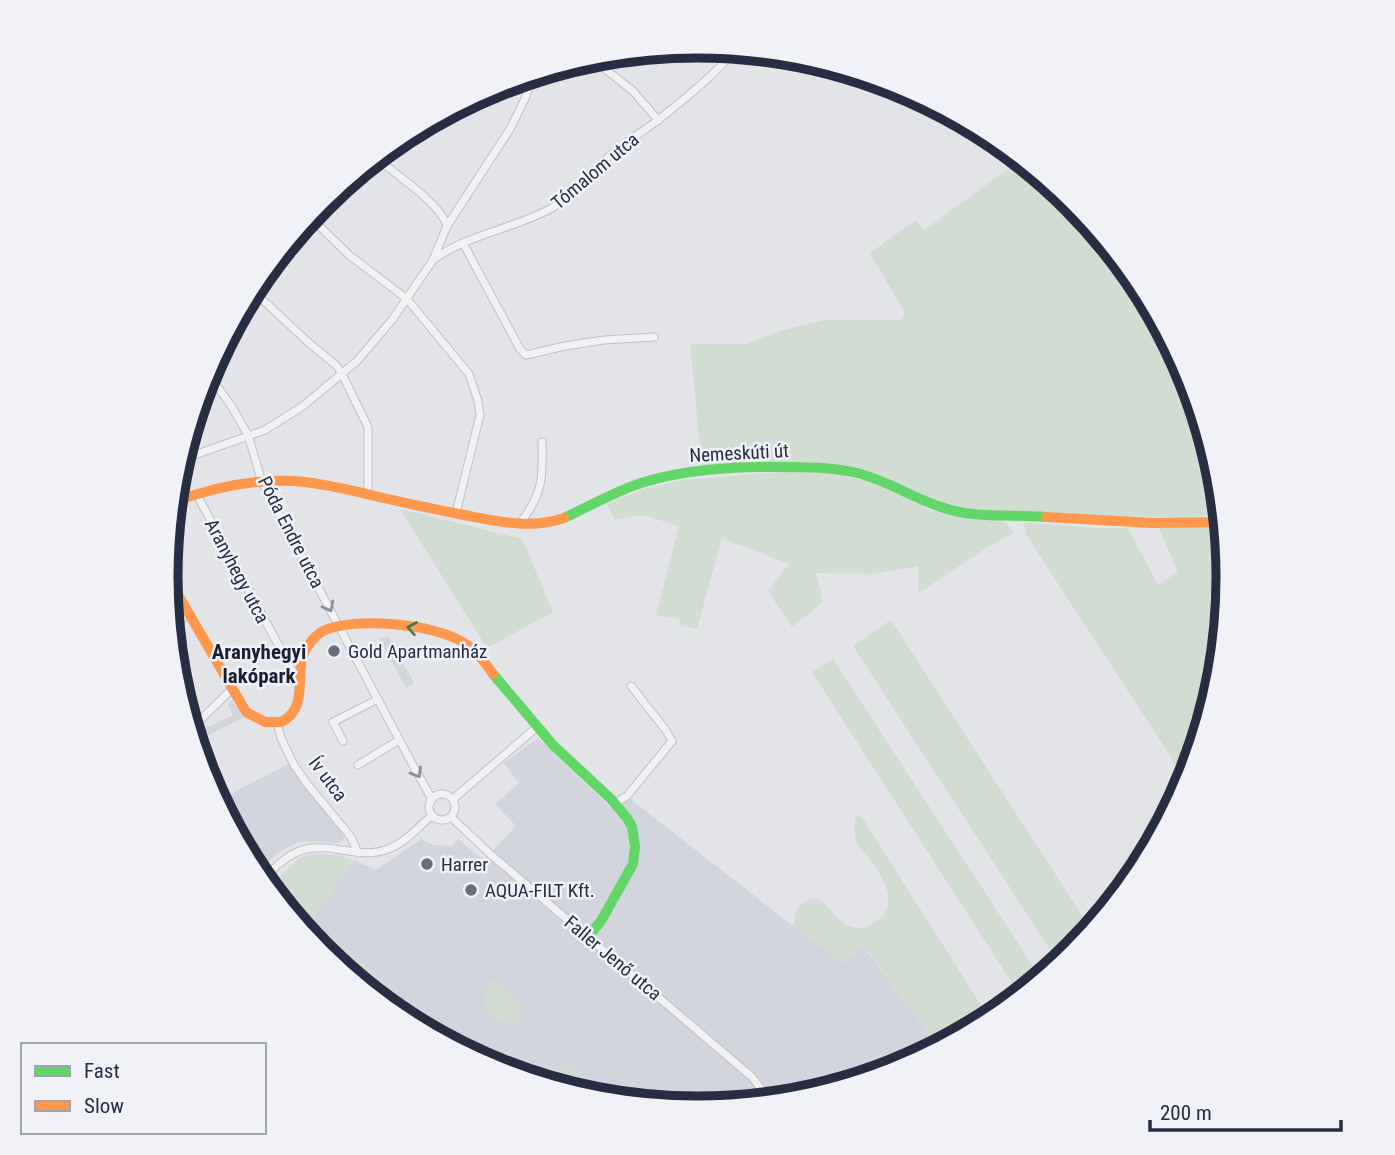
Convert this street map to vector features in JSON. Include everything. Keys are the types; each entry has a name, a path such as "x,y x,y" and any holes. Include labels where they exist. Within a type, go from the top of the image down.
{"street":[{"name":"Tómalom utca","path":"433,260 482,234 556,206 615,151 658,120 726,59"},
{"path":"602,67 633,91 658,120"},
{"name":"Tómalom utca","path":"192,455 265,430 303,406 358,360 407,299 433,260 447,226 510,129 530,85"},
{"path":"382,164 438,208 447,226"},
{"path":"317,224 349,255 407,299 466,369 478,401 480,415 456,513"},
{"path":"463,243 520,349 526,355 604,340 654,337"},
{"path":"260,297 342,374 368,427 368,495"},
{"name":"Póda Endre utca","path":"215,384 248,435 262,482 340,626"},
{"path":"520,523 534,504 539,490 542,477 542,442"},
{"name":"Nemeskúti út","path":"184,499 262,482 293,481 318,483 456,513 542,524 559,521 614,493 664,477 786,467 859,473 950,510 1008,517 1214,522"},
{"name":"Aranyhegy utca","path":"197,495 299,683"},
{"path":"179,597 246,712 263,721 284,722 297,707 302,656 314,638 325,630 376,623 400,626 431,631 462,641 475,651 537,727 615,803 632,826 634,858 629,871 588,937"},
{"path":"180,621 187,613"},
{"path":"340,626 432,799"},
{"path":"615,803 627,796 672,741 631,686"},
{"path":"198,722 232,689"},
{"path":"343,741 333,722 378,699"},
{"name":"Ív utca","path":"277,723 294,765 351,837 358,853"},
{"path":"453,799 537,727"},
{"path":"358,765 400,740"},
{"path":"443,794 453,799 455,811 448,820 439,821 432,816 429,805 432,799 443,794"},
{"path":"270,873 294,853 306,849 373,854 389,849 402,842 432,816"},
{"name":"Faller Jenő utca","path":"451,817 482,847 752,1077 764,1093"}],"shaded area":[{"path":"1014,165 1065,210 1110,261 1148,318 1164,348 1190,410 1200,443 1213,515 1192,518 1001,513 933,502 869,471 812,462 702,468 690,344 747,344 783,330 825,320 902,320 905,313 870,253 916,220 924,230"},
{"path":"792,471 840,475 875,483 929,510 1001,520 1015,532 919,593 918,566 874,574 816,573 823,602 792,627 768,591 789,564 722,538 697,629 679,625 680,619 656,615 679,526 643,515 615,520 607,504 640,490 682,480"},
{"path":"400,509 522,539 553,612 487,648"},
{"path":"1024,522 1128,528 1158,585 1178,572 1159,528 1214,525 1217,578 1213,645 1200,712 1180,771 1027,536"},
{"path":"891,620 1086,922 1054,955 853,646"},
{"path":"389,637 414,683 406,688 379,638"},
{"path":"833,659 1036,971 1016,989 812,672"},
{"path":"232,700 243,718 204,737 201,730 233,715 228,705"},
{"path":"538,738 610,807 629,798 842,964 863,946 933,1041 865,1070 799,1087 731,1096 664,1096 596,1087 530,1070 468,1044 409,1010 387,994 391,986 311,922 354,860 376,870 421,839 434,845 452,846 458,839 484,860 516,826 495,804 519,783 504,763"},
{"path":"288,764 344,835 343,841 297,843 279,852 264,865 226,796"},
{"path":"858,815 863,819 985,1011 933,1041 864,946 842,964 794,927 798,909 813,898 825,904 844,923 857,928 870,925 884,915 888,900 885,884 857,842 855,818"},
{"path":"311,854 337,855 354,860 311,922 391,986 387,994 330,945 276,881 299,858"},
{"path":"496,981 507,989 520,1006 521,1018 517,1024 500,1020 488,1011 485,1005 486,990 490,982"},
{"path":"567,1063 575,1066 589,1086 558,1078 556,1074 560,1065"}],"traffic: fast":[{"path":"564,518 621,491 658,478 709,470 778,467 828,468 857,473 954,511 1046,517"},
{"path":"493,674 553,745 611,799 632,827 635,846 633,864 601,921 588,937"}],"traffic: slow":[{"path":"184,499 255,482 288,481 333,486 505,522 528,524 564,518"},
{"path":"1046,517 1153,523 1214,522"},
{"path":"179,596 246,712 265,722 281,722 290,715 299,697 303,655 315,637 337,626 395,624 435,631 468,646 493,674"}],"place":[{"name":"Gold Apartmanház","path":"334,651"},
{"name":"Harrer","path":"427,864"},
{"name":"AQUA-FILT Kft.","path":"471,890"}],"district":[{"name":"Aranyhegyi lakópark","path":"259,664"}]}
